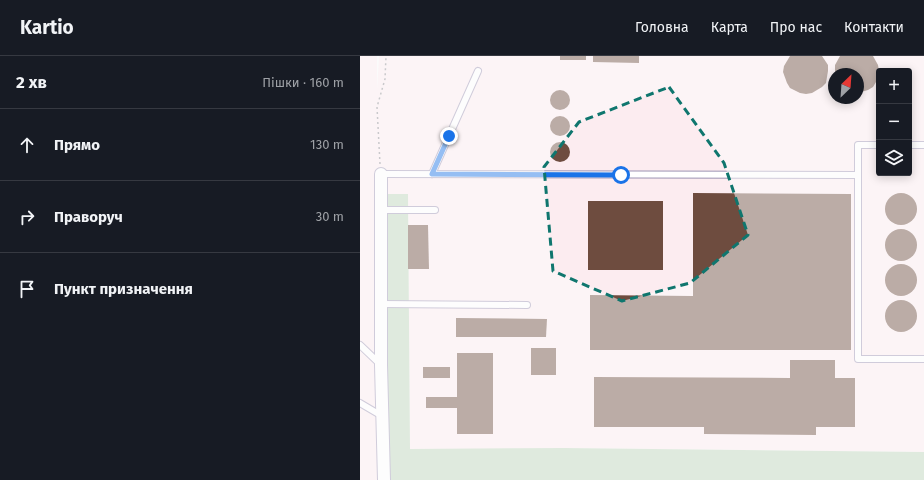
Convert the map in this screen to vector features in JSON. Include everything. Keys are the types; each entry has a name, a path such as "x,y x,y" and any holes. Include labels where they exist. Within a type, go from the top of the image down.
{"street":[{"path":"381,174 381,365 384,480"}],"lane":[{"path":"432,174 478,71"},
{"path":"876,145 858,145 858,358 924,359"},
{"path":"912,145 924,145"},
{"path":"381,174 858,175"},
{"path":"382,210 435,210"},
{"path":"381,304 527,305"},
{"path":"360,345 381,365"},
{"path":"360,403 382,416"}],"path":[{"path":"381,174 377,107 385,79 386,56"}],"highlighted area":[{"path":"669,87 724,163 748,235 690,283 622,301 553,271 544,167 579,122"}],"shaded area":[{"path":"360,56 377,56 377,89 379,56 924,56 924,452 564,448 410,450 408,195 383,480 360,480"}],"green space":[{"path":"380,194 408,194 410,449 564,448 924,452 924,480 383,480"}],"building":[{"path":"560,56 586,56 586,60 560,60"},
{"path":"593,56 639,56 639,63 593,62"},
{"path":"790,56 822,56 828,65 826,83 812,93 800,93 790,88 787,83 783,72 784,66"},
{"path":"840,56 873,56 878,68 876,68 876,82 873,87 864,91 864,68 835,68"},
{"path":"560,90 567,93 570,100 567,107 560,110 553,107 550,100 553,93"},
{"path":"560,116 567,119 570,126 567,133 560,136 553,133 550,126 553,119"},
{"path":"560,142 567,145 570,152 567,159 560,162 553,159 550,152 553,145"},
{"path":"693,193 851,194 851,350 590,350 590,295 693,296"},
{"path":"901,193 912,198 917,209 912,220 901,225 890,220 885,209 890,198"},
{"path":"588,201 663,201 663,270 588,270"},
{"path":"408,225 428,225 429,269 408,269"},
{"path":"901,229 912,234 917,245 912,256 901,261 890,256 885,245 890,234"},
{"path":"901,264 912,269 917,280 912,291 901,296 890,291 885,280 890,269"},
{"path":"901,300 912,305 917,316 912,327 901,332 890,327 885,316 890,305"},
{"path":"456,318 547,319 546,337 456,337"},
{"path":"531,348 556,348 556,375 531,375"},
{"path":"457,353 493,353 493,434 457,434 457,408 426,408 426,397 457,397"},
{"path":"790,360 835,360 835,378 855,378 855,427 816,427 816,435 704,434 704,427 594,427 594,377 790,378"},
{"path":"423,367 450,367 450,378 423,378"}],"route":[{"path":"449,136 432,174 621,175"}]}
